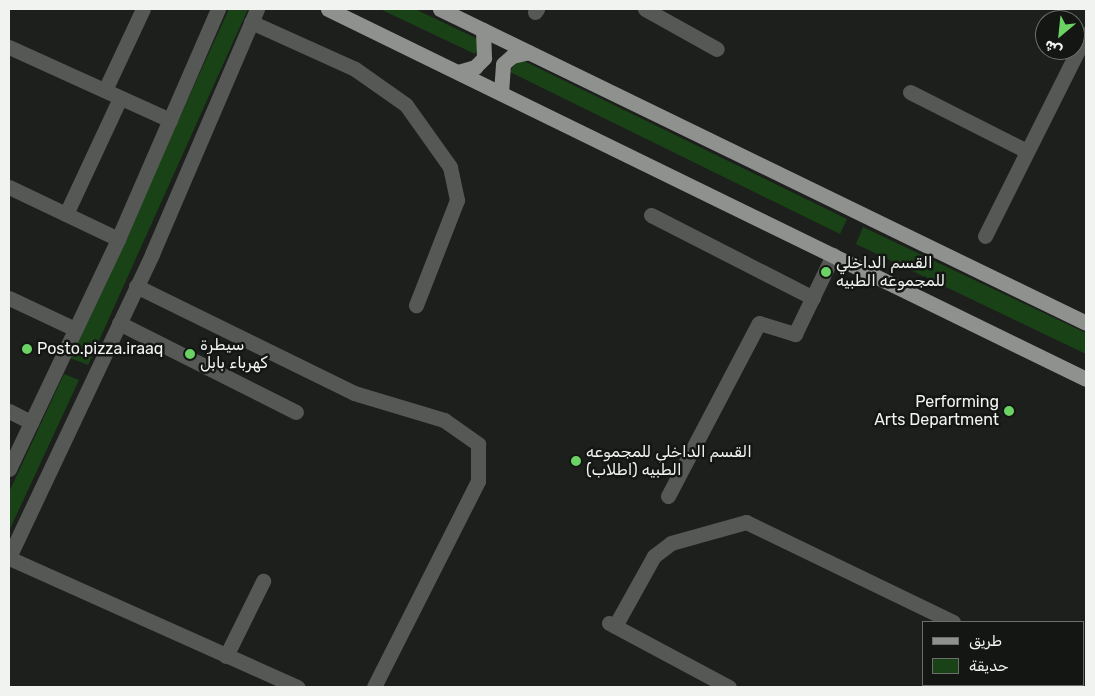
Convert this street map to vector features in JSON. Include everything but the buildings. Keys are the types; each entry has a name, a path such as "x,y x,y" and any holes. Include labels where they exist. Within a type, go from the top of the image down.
{"main road":[{"path":"328,9 833,254 1086,380"},
{"path":"440,9 1086,323"},
{"path":"458,72 475,67 484,58 484,30"},
{"path":"501,93 503,64 512,56 529,52"}],"street":[{"path":"105,90 143,9"},
{"path":"9,469 118,239 218,9"},
{"path":"645,9 717,49"},
{"path":"297,687 9,557 136,286 254,16 354,69 406,105 450,167 458,200 416,305"},
{"path":"985,236 1086,34"},
{"path":"9,47 170,120"},
{"path":"910,92 1028,151"},
{"path":"66,214 120,98"},
{"path":"9,187 118,239"},
{"path":"651,215 813,298"},
{"path":"668,496 759,323 794,334 833,254"},
{"path":"136,286 354,393 444,420 478,444 478,481 374,687"},
{"path":"9,298 76,329"},
{"path":"119,323 296,412"},
{"path":"9,411 31,422"},
{"path":"729,687 612,624 654,556 671,543 746,522 951,621"},
{"path":"226,656 263,581"}],"green space":[{"path":"229,9 248,9 88,365 70,358"},
{"path":"380,9 415,9 482,41 475,54"},
{"path":"518,58 847,219 840,234 510,72"},
{"path":"863,227 1086,333 1086,354 856,244"},
{"path":"64,374 79,380 9,531 9,492"}],"place":[{"name":"القسم الداخلي للمجموعه الطبيه","path":"826,272"},
{"name":"Posto.pizza.iraaq","path":"27,349"},
{"name":"سيطرة كهرباء بابل","path":"190,354"},
{"name":"Performing Arts Department","path":"1009,411"},
{"name":"القسم الداخلي للمجموعه الطبيه (اطلاب)","path":"576,461"}]}
